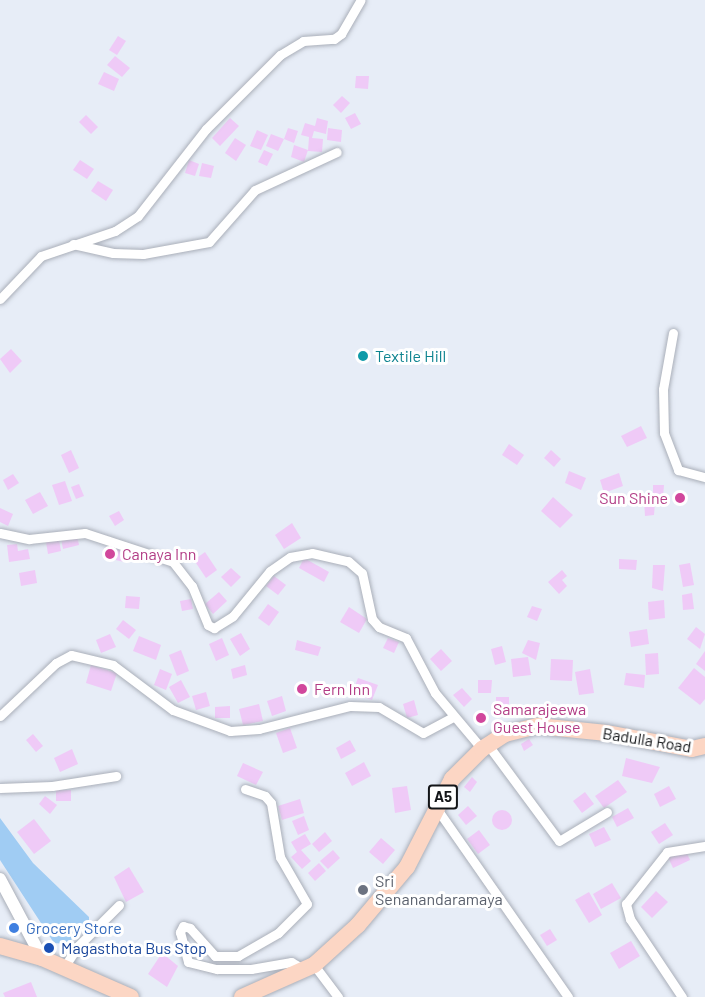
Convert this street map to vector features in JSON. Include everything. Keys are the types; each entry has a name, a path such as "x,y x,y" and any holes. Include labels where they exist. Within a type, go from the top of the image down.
{"highway":[{"name":"Badulla Road","path":"242,997 310,967 358,925 407,867 452,779 485,747 505,734 538,726 607,733 692,749 705,746"},
{"path":"0,946 42,958 131,997"}],"street":[{"path":"0,299 29,264 71,244 115,231 138,216 206,129 280,55 303,41 334,39 341,34 361,0"},
{"path":"71,244 113,253 143,254 208,242 255,190 337,152"},
{"path":"673,333 663,388 664,433 678,470 705,477"},
{"path":"0,532 29,539 85,533 173,562 192,586 208,625 214,628 233,616 270,571 290,557 312,553 348,561 362,573 372,619 379,627 406,638 453,717 485,747 556,839 562,841 607,812"},
{"path":"0,716 56,663 71,655 113,665 172,710 230,730 259,729 350,706 379,707 412,730 423,733 453,717"},
{"path":"0,788 52,786 116,776"},
{"path":"245,789 269,799 280,857 307,904 278,933 238,956 215,956 190,928 183,926 180,932 188,963 217,969 251,969 291,962 310,967 338,997"},
{"path":"437,809 568,997"},
{"path":"682,997 630,919 626,904 667,852 705,846"},
{"path":"0,879 42,958"},
{"path":"64,967 78,946 119,905"}],"water":[{"path":"0,818 33,863 89,917 89,922 67,944 54,943 0,860"}],"building":[{"path":"118,36 126,41 117,55 109,50"},
{"path":"115,56 130,68 122,77 107,65"},
{"path":"104,72 119,79 114,91 98,84"},
{"path":"356,76 369,76 368,89 355,88"},
{"path":"342,96 350,103 341,113 333,105"},
{"path":"355,113 361,124 351,129 345,118"},
{"path":"86,115 98,127 91,134 79,122"},
{"path":"230,118 239,126 220,146 212,138"},
{"path":"317,118 328,121 326,134 314,131 312,138 323,139 322,152 308,151 309,137 301,135 305,123 315,126"},
{"path":"288,128 298,131 294,143 284,139"},
{"path":"328,128 342,130 341,142 327,140"},
{"path":"257,130 268,135 261,150 250,146"},
{"path":"271,134 284,139 278,151 266,146"},
{"path":"235,138 246,145 236,161 225,153"},
{"path":"294,145 308,150 304,162 291,157"},
{"path":"264,150 273,154 267,166 258,162"},
{"path":"80,160 94,169 87,179 73,170"},
{"path":"189,160 199,164 195,176 185,173"},
{"path":"202,163 214,166 211,178 199,176"},
{"path":"98,181 113,190 106,201 91,191"},
{"path":"11,349 22,361 10,373 0,359"},
{"path":"641,426 647,438 627,447 621,436"},
{"path":"509,444 524,455 517,465 502,455"},
{"path":"71,450 79,468 69,473 61,455"},
{"path":"551,450 561,459 554,467 544,458"},
{"path":"569,471 586,478 581,490 565,483"},
{"path":"619,473 623,486 604,493 600,480"},
{"path":"13,474 19,483 8,490 3,480"},
{"path":"65,481 72,501 59,505 52,485"},
{"path":"79,484 84,496 76,499 71,487"},
{"path":"653,485 664,485 663,497 653,496"},
{"path":"40,492 48,506 33,514 25,500"},
{"path":"553,497 573,515 560,528 541,511"},
{"path":"644,501 655,503 654,515 645,516"},
{"path":"0,508 13,514 8,526 0,522"},
{"path":"119,511 124,520 115,526 109,516"},
{"path":"292,523 301,538 284,549 275,535"},
{"path":"77,535 79,545 63,549 61,538"},
{"path":"59,539 61,551 48,554 46,542"},
{"path":"17,544 18,551 28,549 30,559 9,562 7,545"},
{"path":"105,547 126,551 124,562 103,557"},
{"path":"205,552 217,570 206,578 194,560"},
{"path":"304,558 329,572 324,582 299,568"},
{"path":"619,559 637,560 636,570 619,569"},
{"path":"690,563 694,585 683,587 679,565"},
{"path":"653,565 665,565 663,591 652,588"},
{"path":"231,568 241,577 231,587 221,577"},
{"path":"35,570 37,583 21,586 19,573"},
{"path":"562,570 567,576 562,580 567,586 559,594 548,582"},
{"path":"274,576 286,585 278,595 266,586"},
{"path":"219,592 227,601 213,614 205,604"},
{"path":"692,593 694,609 683,610 682,595"},
{"path":"126,596 140,597 139,609 125,608"},
{"path":"191,599 193,609 182,611 180,601"},
{"path":"664,600 665,618 649,620 648,602"},
{"path":"268,604 279,612 269,626 258,618"},
{"path":"532,606 542,609 537,621 527,617"},
{"path":"349,607 367,619 359,633 340,622"},
{"path":"123,620 136,630 129,639 116,629"},
{"path":"696,627 705,634 700,649 687,639"},
{"path":"647,629 649,644 631,647 629,632"},
{"path":"241,633 250,649 240,656 230,639"},
{"path":"110,634 116,647 101,653 96,640"},
{"path":"139,636 161,645 156,660 133,651"},
{"path":"222,638 229,655 216,661 209,644"},
{"path":"388,638 399,642 394,653 383,648"},
{"path":"297,640 321,647 318,656 295,650"},
{"path":"528,640 540,643 536,660 522,653"},
{"path":"502,646 506,662 495,665 491,649"},
{"path":"441,649 452,661 441,671 430,659"},
{"path":"181,650 189,671 177,676 169,655"},
{"path":"705,651 705,671 696,664"},
{"path":"658,653 659,674 646,675 645,654"},
{"path":"528,657 531,675 513,677 511,659"},
{"path":"551,659 573,660 572,681 550,680"},
{"path":"91,665 117,673 111,691 86,683"},
{"path":"245,665 247,675 233,679 231,669"},
{"path":"694,668 705,677 705,699 700,705 678,688"},
{"path":"160,669 172,674 166,690 154,685"},
{"path":"590,669 594,693 579,695 575,672"},
{"path":"626,673 645,675 644,688 624,685"},
{"path":"358,678 378,685 372,700 352,693"},
{"path":"181,680 190,697 178,703 169,687"},
{"path":"478,680 492,680 491,693 478,693"},
{"path":"462,688 472,699 464,707 453,695"},
{"path":"206,692 210,706 196,710 192,696"},
{"path":"282,696 286,711 272,716 267,701"},
{"path":"496,697 509,697 509,712 496,712"},
{"path":"414,700 418,715 407,718 403,704"},
{"path":"259,704 263,721 243,725 239,709"},
{"path":"230,706 230,718 215,718 215,707"},
{"path":"290,728 297,748 283,753 276,733"},
{"path":"33,734 43,746 36,752 26,740"},
{"path":"529,739 533,745 524,751 521,744"},
{"path":"350,740 356,751 341,759 336,748"},
{"path":"72,749 78,764 60,772 54,758"},
{"path":"626,758 660,767 652,783 622,776"},
{"path":"364,762 371,776 352,786 345,773"},
{"path":"243,763 263,772 256,785 237,776"},
{"path":"472,777 477,782 470,792 464,787"},
{"path":"618,780 627,792 604,808 595,796"},
{"path":"407,786 411,810 395,813 392,788"},
{"path":"669,786 676,799 660,807 654,794"},
{"path":"56,790 71,790 71,801 56,801"},
{"path":"585,792 594,804 582,813 573,801"},
{"path":"45,796 57,805 50,814 39,804"},
{"path":"300,799 304,813 282,820 278,806"},
{"path":"468,806 477,816 466,825 458,815"},
{"path":"628,808 634,818 617,827 612,817"},
{"path":"502,810 509,813 512,820 509,827 502,830 495,827 492,820 495,813"},
{"path":"304,816 309,830 298,835 292,821"},
{"path":"34,819 51,841 34,854 17,832"},
{"path":"665,823 673,835 659,844 651,832"},
{"path":"604,827 611,840 595,847 589,834"},
{"path":"479,830 490,845 478,854 467,839"},
{"path":"325,832 332,841 319,852 312,844"},
{"path":"305,834 311,844 301,850 311,861 302,869 291,857 297,852 291,842"},
{"path":"381,838 395,850 383,864 369,852"},
{"path":"685,849 690,860 673,868 668,857"},
{"path":"333,850 340,858 328,869 320,861"},
{"path":"319,863 326,871 315,881 308,873"},
{"path":"129,867 144,892 126,902 114,877"},
{"path":"612,883 621,898 601,909 593,894"},
{"path":"656,891 668,902 652,918 641,907"},
{"path":"589,892 602,915 589,923 575,900"},
{"path":"550,929 557,940 547,946 540,935"},
{"path":"631,941 640,956 619,969 610,953"},
{"path":"162,953 178,966 167,987 148,974"},
{"path":"31,982 37,997 5,997 3,993"}],"place":[{"name":"Textile Hill","path":"363,356"},
{"name":"Sun Shine","path":"680,498"},
{"name":"Canaya Inn","path":"110,554"},
{"name":"Fern Inn","path":"302,689"},
{"name":"Samarajeewa Guest House","path":"481,718"},
{"name":"Sri Senanandaramaya","path":"363,890"},
{"name":"Grocery Store","path":"14,928"},
{"name":"Magasthota Bus Stop","path":"49,948"}]}
